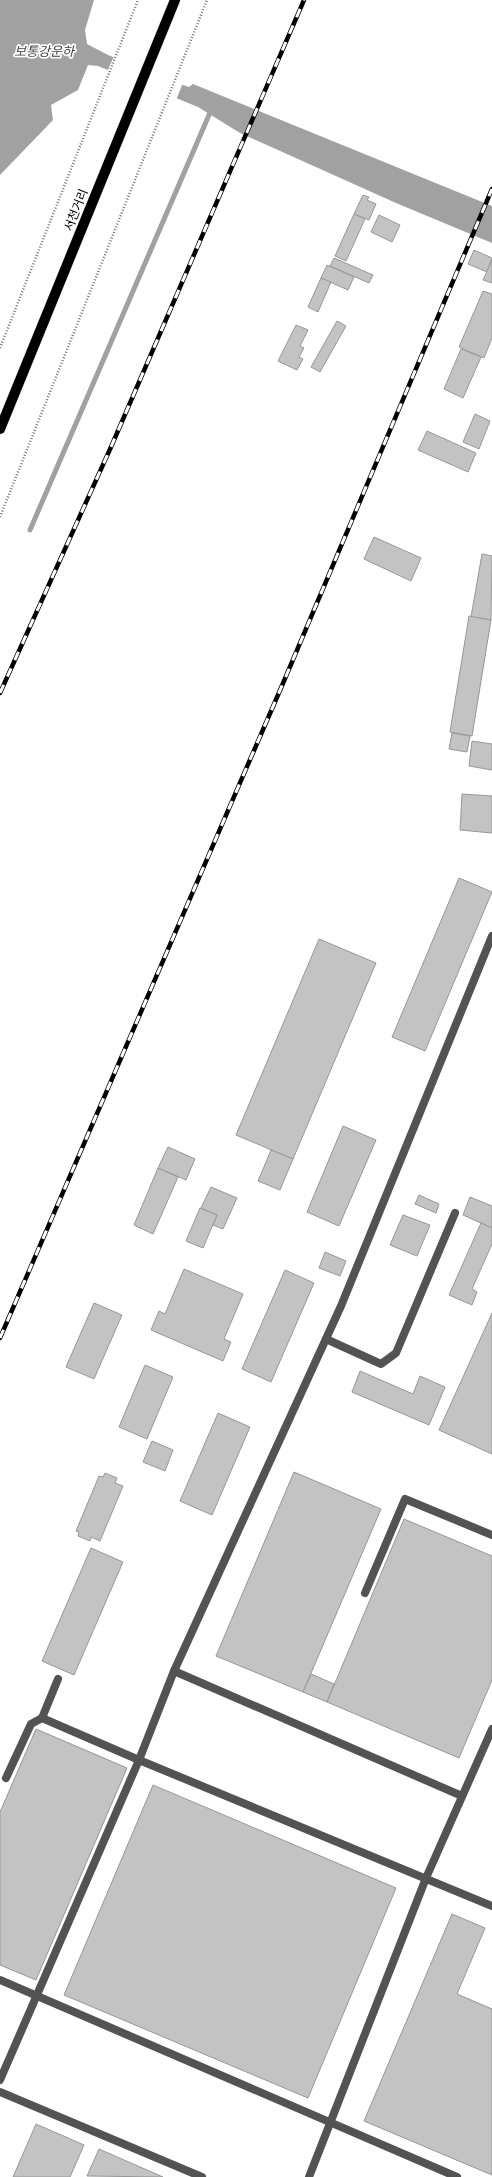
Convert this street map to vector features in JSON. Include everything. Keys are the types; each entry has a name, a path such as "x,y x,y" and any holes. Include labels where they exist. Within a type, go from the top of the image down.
{"main road":[{"name":"서천거리","path":"0,429 175,0"}],"lane":[{"path":"0,2080 38,1996 139,1760 174,1671 341,1306 492,936"},
{"path":"326,1339 381,1364 396,1353 455,1213"},
{"path":"365,1593 405,1498 492,1535"},
{"path":"174,1671 462,1796"},
{"path":"6,1778 31,1724 42,1718 58,1679"},
{"path":"42,1718 139,1760 492,1906"},
{"path":"309,2177 332,2122 426,1878 492,1729"},
{"path":"0,1980 458,2177"},
{"path":"0,2092 202,2177"}],"path":[{"path":"0,348 138,0"},
{"path":"0,517 206,0"}],"water":[{"name":"보통강운하","path":"0,0 94,0 85,30 87,44 108,55 183,85 189,87 193,84 492,206 492,243 396,203 240,133 198,107 98,66 88,65 78,90 51,105 53,120 0,175"}],"pier":[{"path":"114,56 183,83 176,100 107,72"}],"building":[{"path":"363,195 369,197 367,200 376,204 369,220 354,214"},
{"path":"354,214 365,219 346,261 335,256"},
{"path":"379,215 400,225 392,242 371,232"},
{"path":"474,250 492,258 487,272 468,264"},
{"path":"334,258 373,275 369,283 330,266"},
{"path":"492,260 492,283 483,280"},
{"path":"327,265 354,277 348,290 321,278"},
{"path":"321,278 331,282 318,312 308,307"},
{"path":"483,291 492,294 492,338 484,358 459,347"},
{"path":"337,321 346,326 320,372 311,367"},
{"path":"296,325 308,330 300,346 304,348 299,357 303,359 297,370 278,361"},
{"path":"461,349 481,357 463,398 444,389"},
{"path":"475,414 490,421 479,449 463,442"},
{"path":"427,431 476,453 468,472 418,450"},
{"path":"374,537 421,558 411,581 364,559"},
{"path":"482,554 492,556 491,620 471,617"},
{"path":"469,616 491,620 472,736 450,732"},
{"path":"452,733 470,736 467,752 449,749"},
{"path":"472,741 492,744 492,770 469,766"},
{"path":"462,794 492,796 492,833 460,830"},
{"path":"459,878 492,892 425,1051 392,1037"},
{"path":"319,939 376,963 293,1159 236,1135"},
{"path":"343,1126 376,1140 339,1226 307,1212"},
{"path":"168,1147 195,1159 186,1180 158,1168"},
{"path":"271,1150 293,1159 280,1190 258,1181"},
{"path":"158,1168 178,1177 153,1234 134,1225"},
{"path":"211,1187 237,1198 223,1229 213,1225 217,1215 201,1208"},
{"path":"419,1195 439,1204 436,1213 415,1204"},
{"path":"470,1197 492,1206 492,1228 463,1215"},
{"path":"200,1208 217,1215 203,1248 186,1241"},
{"path":"403,1215 430,1225 417,1256 390,1245"},
{"path":"481,1223 492,1228 492,1244 472,1289 477,1292 472,1305 449,1295"},
{"path":"325,1252 346,1261 340,1276 319,1268"},
{"path":"184,1269 243,1294 224,1339 231,1342 223,1361 151,1330 159,1311 165,1314"},
{"path":"285,1270 314,1283 271,1382 242,1369"},
{"path":"94,1303 122,1315 94,1379 66,1367"},
{"path":"492,1313 492,1454 439,1430"},
{"path":"145,1365 173,1377 147,1439 119,1427"},
{"path":"360,1371 413,1394 420,1376 445,1387 429,1425 352,1392"},
{"path":"218,1413 250,1427 212,1515 180,1501"},
{"path":"152,1441 173,1450 165,1471 143,1462"},
{"path":"294,1472 381,1509 303,1692 216,1656"},
{"path":"105,1473 117,1478 115,1483 123,1486 100,1541 91,1537 90,1541 78,1536 79,1532 76,1531 99,1476 103,1477"},
{"path":"404,1519 492,1556 492,1680 459,1758 327,1702"},
{"path":"91,1548 123,1562 74,1675 42,1661"},
{"path":"311,1674 334,1684 327,1702 303,1692"},
{"path":"36,1729 127,1768 36,1980 0,1965 0,1812"},
{"path":"153,1785 396,1888 308,2098 64,1995"},
{"path":"452,1914 485,1928 457,1994 492,2009 492,2175 364,2121"},
{"path":"36,2124 84,2145 70,2177 13,2177"},
{"path":"99,2149 163,2177 87,2176"}],"waterway":[{"path":"30,530 212,108"}],"railway":[{"path":"0,693 111,447 304,0"},
{"path":"0,1338 281,688 492,189"}]}
